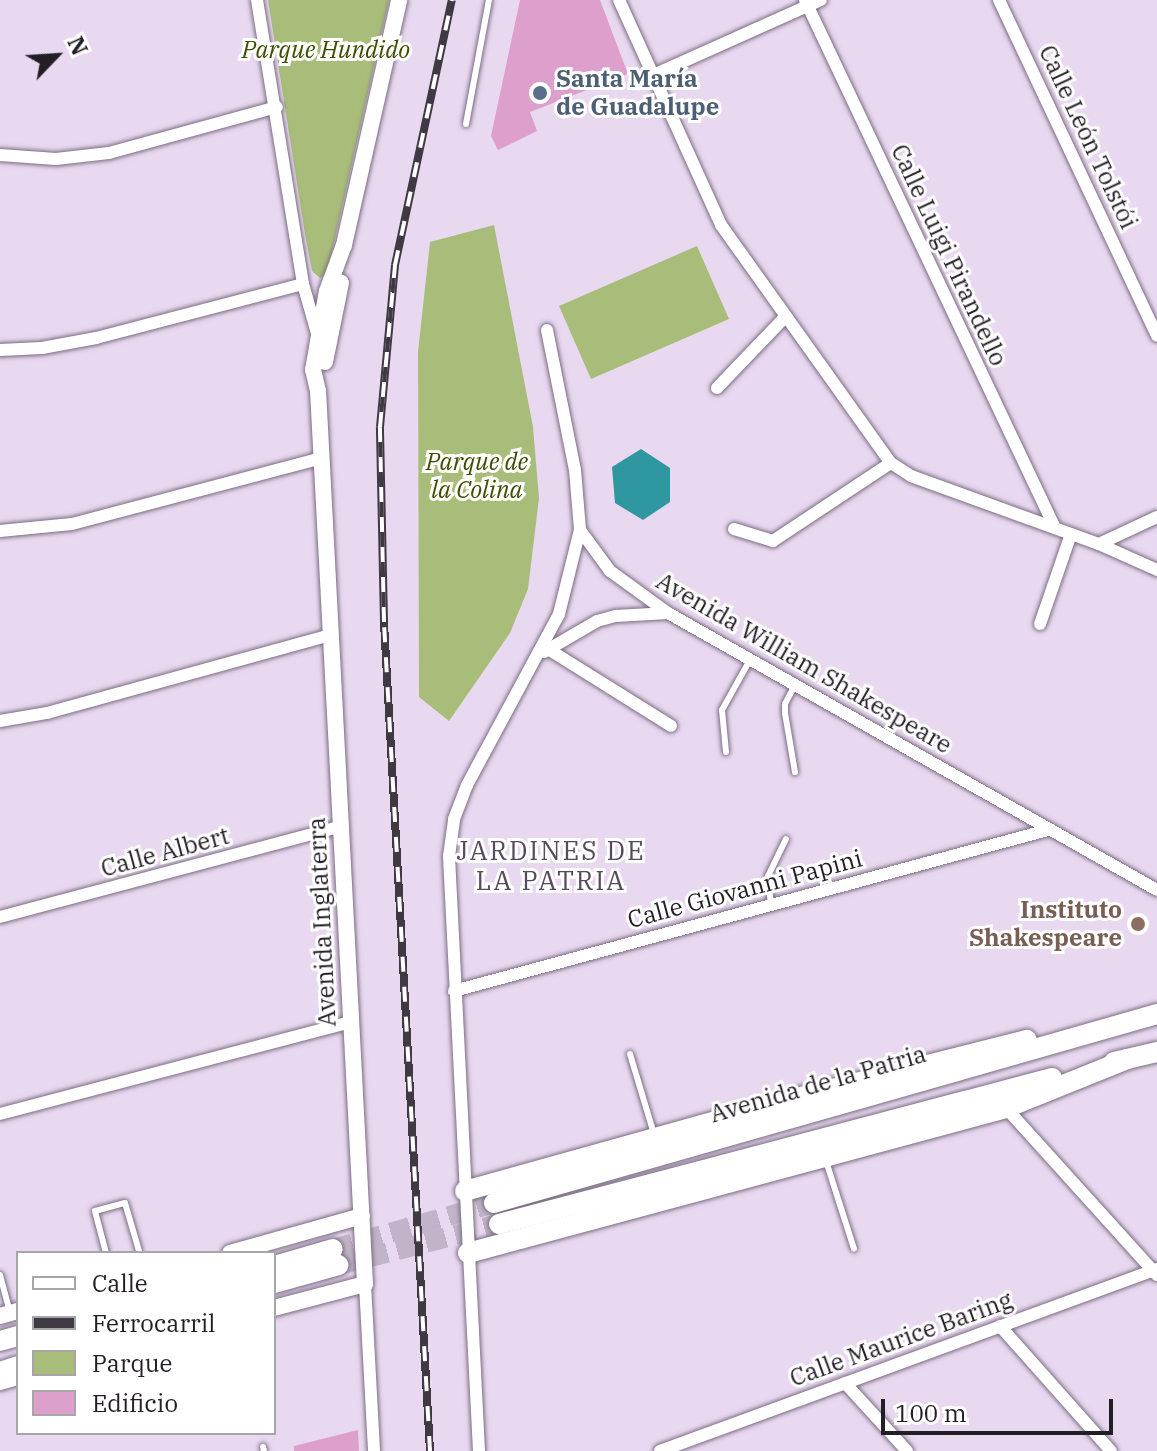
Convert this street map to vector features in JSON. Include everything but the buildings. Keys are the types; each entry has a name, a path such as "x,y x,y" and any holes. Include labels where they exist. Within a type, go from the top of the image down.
{"main road":[{"name":"Avenida de la Patria","path":"494,1203 1157,1014"},
{"path":"465,1191 997,1045 1118,1025"},
{"path":"499,1224 1157,1052"},
{"path":"468,1253 825,1160 1006,1108 1127,1059"},
{"path":"276,1266 336,1257 276,1282"}],"street":[{"path":"257,0 277,107 303,284 318,337"},
{"name":"Avenida Inglaterra","path":"374,1451 318,391 313,370 327,291 344,245 399,0"},
{"path":"619,0 721,225 891,463 911,476 1099,544 1157,570"},
{"path":"651,76 806,3 821,0"},
{"name":"Calle León Tolstói","path":"999,0 1157,336"},
{"name":"Calle Luigi Pirandello","path":"806,3 1055,528"},
{"path":"0,155 56,159 109,153 277,107"},
{"name":"Avenida Inglaterra","path":"318,391 344,268 344,245"},
{"path":"0,350 42,348 96,338 303,284"},
{"path":"717,388 785,317"},
{"path":"479,1451 449,856 454,819 467,785 559,614 580,530 575,470 547,330"},
{"path":"0,531 72,524 321,458"},
{"path":"734,529 773,541 891,463"},
{"path":"1099,544 1157,517"},
{"name":"Avenida William Shakespeare","path":"580,530 610,571 668,613 1157,890"},
{"path":"1040,624 1071,534"},
{"path":"632,614 644,602 636,589"},
{"path":"535,658 597,621 632,614 668,613"},
{"path":"0,721 47,713 331,635"},
{"path":"548,649 671,726"},
{"name":"Calle Albert","path":"0,917 341,826"},
{"name":"Calle Giovanni Papini","path":"454,991 1048,830"},
{"path":"0,1114 351,1022"},
{"path":"1006,1108 1156,1272"},
{"path":"237,1251 362,1216"},
{"name":"Calle Maurice Baring","path":"660,1451 1156,1272"},
{"path":"276,1307 365,1284"},
{"path":"1000,1326 1111,1451"},
{"path":"845,1383 907,1451"}],"lane":[{"path":"466,124 489,0"},
{"path":"726,752 722,710 750,660"},
{"path":"795,685 785,704 795,772"},
{"path":"771,905 768,876 786,839"},
{"path":"630,1054 655,1138"},
{"path":"825,1160 854,1249"},
{"path":"105,1251 95,1211 125,1203 139,1251"},
{"path":"0,1275 9,1318"}],"green space":[{"name":"Parque Hundido","path":"268,0 389,0 327,274 320,278 312,271 305,234"},
{"name":"Parque de la Colina","path":"494,225 533,427 539,498 528,589 510,633 449,721 419,697 418,352 430,242"},
{"path":"697,246 729,319 591,379 559,306"}],"shaded area":[{"path":"641,449 670,468 670,502 643,520 615,503 612,467"}],"tunnel":[{"path":"333,1249 494,1203"},
{"path":"339,1265 499,1224"}],"railway":[{"path":"430,1451 384,622 380,427 395,265 452,0"}],"place":[{"name":"Santa María de Guadalupe","path":"540,93"},
{"name":"Instituto Shakespeare","path":"1138,924"}],"district":[{"name":"JARDINES DE LA PATRIA","path":"551,866"}]}
